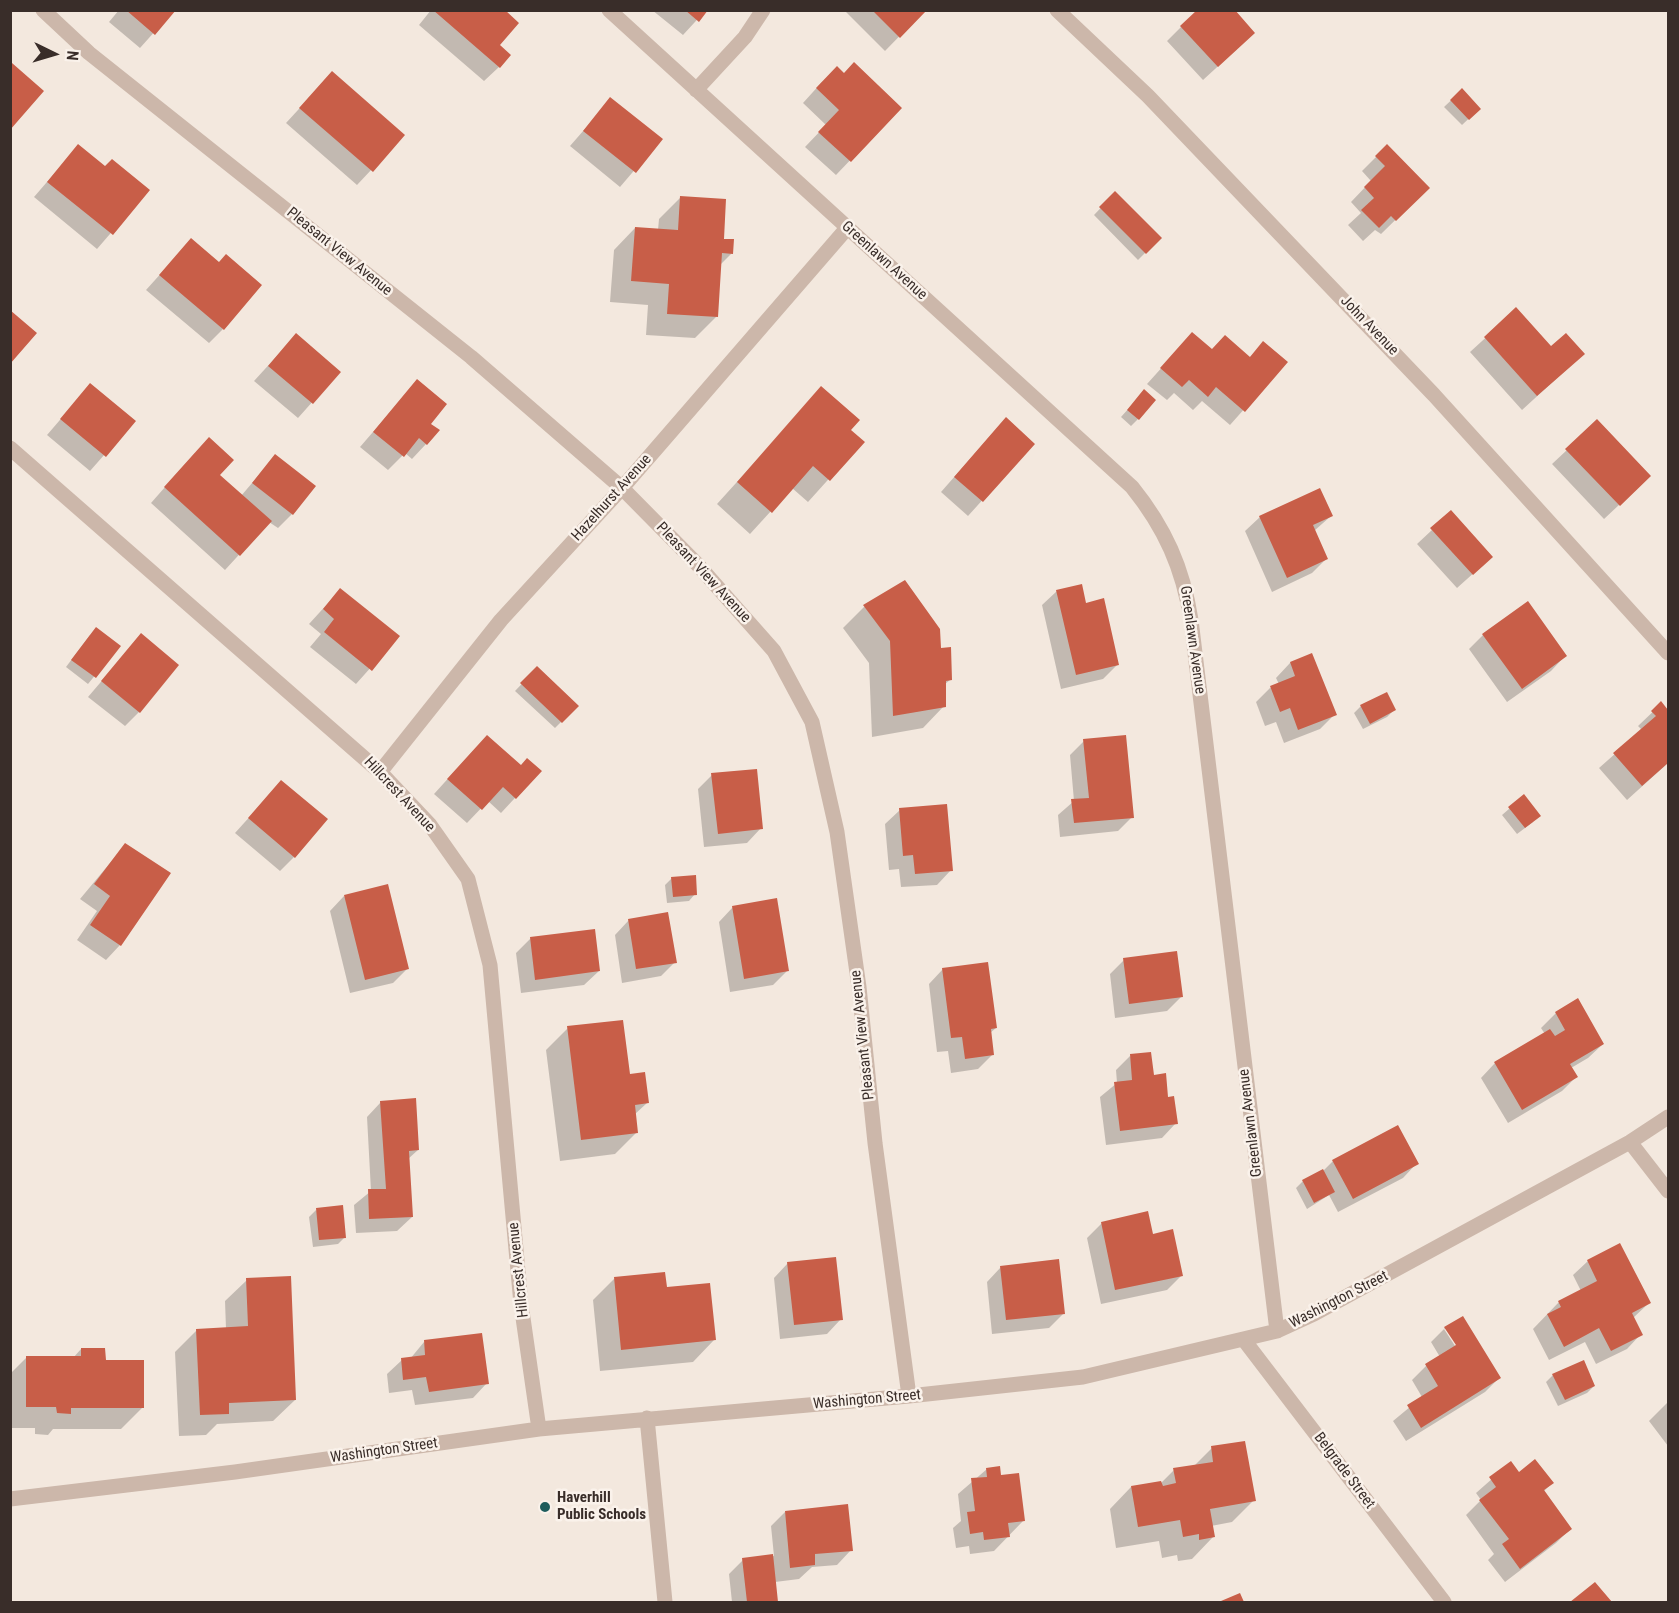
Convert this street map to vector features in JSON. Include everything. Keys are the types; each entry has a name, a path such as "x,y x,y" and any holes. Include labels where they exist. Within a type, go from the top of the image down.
{"street":[{"name":"Pleasant View Avenue","path":"43,10 89,52 471,357 622,488 698,565 774,651 812,722 838,843 859,987 875,1143 909,1396"},
{"name":"Greenlawn Avenue","path":"609,10 1132,487 1155,516 1180,568 1191,620 1276,1332"},
{"path":"696,90 746,37 763,10"},
{"name":"John Avenue","path":"1057,10 1148,96 1426,386 1668,653"},
{"name":"Hazelhurst Avenue","path":"380,772 501,620 622,488 848,227"},
{"name":"Hillcrest Avenue","path":"10,448 380,772 430,825 468,879 490,965 521,1304 539,1429"},
{"name":"Washington Street","path":"10,1499 246,1470 539,1429 909,1396 1083,1377 1244,1340 1276,1332 1314,1314 1630,1142 1668,1117"},
{"path":"1630,1142 1668,1191"},
{"name":"Belgrade Street","path":"1244,1340 1444,1602"},
{"path":"647,1418 665,1602"}],"building":[{"path":"126,10 176,10 155,35"},
{"path":"433,10 505,10 519,23 500,45 511,55 500,68"},
{"path":"685,10 708,10 699,22"},
{"path":"872,10 927,10 900,38"},
{"path":"1197,10 1235,10 1255,33 1218,67 1180,26"},
{"path":"854,62 902,108 851,162 818,132 839,110 816,88 837,66 844,73"},
{"path":"12,63 44,91 10,130 10,65"},
{"path":"332,71 405,135 373,172 299,108"},
{"path":"1462,88 1481,109 1469,120 1450,100"},
{"path":"610,97 663,139 636,173 583,131"},
{"path":"78,144 105,166 112,159 150,190 113,235 47,182"},
{"path":"1387,144 1430,188 1396,221 1391,216 1379,228 1361,210 1374,198 1364,187 1385,166 1375,156"},
{"path":"1115,191 1162,238 1146,254 1099,207"},
{"path":"680,196 726,199 724,239 734,239 733,254 722,253 718,317 667,314 669,284 631,281 635,227 678,230"},
{"path":"191,238 219,262 226,254 262,285 224,330 159,275"},
{"path":"1516,307 1551,346 1566,333 1585,354 1537,396 1484,337"},
{"path":"10,310 37,333 10,364"},
{"path":"1192,332 1212,349 1225,335 1250,357 1263,341 1288,362 1245,412 1216,387 1208,397 1189,380 1182,387 1160,368"},
{"path":"296,333 341,372 313,404 268,366"},
{"path":"417,379 447,404 431,424 440,430 427,445 419,438 404,457 373,432"},
{"path":"90,383 136,421 106,457 60,419"},
{"path":"821,386 860,420 851,430 865,442 830,481 813,466 772,513 737,482"},
{"path":"1144,389 1156,400 1139,420 1127,410"},
{"path":"1006,417 1035,444 983,502 954,477"},
{"path":"1597,419 1651,476 1620,506 1565,449"},
{"path":"209,437 234,460 220,475 272,521 240,556 164,487"},
{"path":"275,454 316,486 293,515 252,483"},
{"path":"1320,488 1333,516 1313,525 1328,559 1287,578 1259,516"},
{"path":"1451,510 1493,557 1473,575 1430,528"},
{"path":"905,580 940,629 941,648 951,647 952,680 946,681 946,707 893,716 890,641 863,605"},
{"path":"1082,584 1086,603 1104,598 1119,665 1076,675 1056,590"},
{"path":"340,588 400,636 372,671 324,632 334,619 323,609"},
{"path":"1528,601 1567,656 1522,689 1482,634"},
{"path":"96,627 121,646 96,678 71,660"},
{"path":"141,633 179,665 140,713 101,681"},
{"path":"1312,653 1337,715 1298,730 1290,708 1280,712 1270,686 1295,676 1290,662"},
{"path":"537,666 579,706 562,723 520,683"},
{"path":"1387,692 1396,710 1370,724 1360,705"},
{"path":"1661,701 1668,710 1668,763 1642,786 1613,753 1656,716 1651,711"},
{"path":"487,735 521,765 527,758 542,771 516,799 503,787 482,810 447,779"},
{"path":"1126,735 1134,818 1074,823 1071,799 1089,798 1083,739"},
{"path":"757,769 763,829 718,834 711,773"},
{"path":"281,780 328,819 295,858 248,818"},
{"path":"1524,794 1541,816 1525,828 1508,807"},
{"path":"947,804 953,871 915,874 913,855 903,856 899,808"},
{"path":"125,843 171,873 121,946 90,925 110,896 94,884"},
{"path":"696,875 697,895 673,897 671,877"},
{"path":"388,884 409,969 365,980 344,895"},
{"path":"777,898 789,971 744,979 732,906"},
{"path":"668,912 677,963 636,969 628,919"},
{"path":"595,929 600,971 535,980 530,937"},
{"path":"1177,951 1183,997 1129,1004 1123,958"},
{"path":"988,962 997,1028 991,1029 994,1055 965,1059 962,1037 951,1038 942,968"},
{"path":"1578,998 1604,1044 1570,1064 1578,1077 1522,1110 1494,1062 1550,1029 1555,1036 1565,1030 1555,1012"},
{"path":"623,1020 630,1074 645,1072 649,1103 635,1105 638,1133 581,1140 567,1026"},
{"path":"1151,1052 1154,1075 1166,1073 1168,1097 1174,1096 1178,1124 1120,1131 1114,1082 1132,1080 1130,1054"},
{"path":"416,1098 419,1150 409,1151 413,1217 369,1219 368,1189 386,1189 380,1101"},
{"path":"1398,1125 1419,1164 1353,1199 1332,1160"},
{"path":"1323,1169 1335,1192 1314,1203 1302,1180"},
{"path":"343,1205 346,1238 319,1240 316,1208"},
{"path":"1148,1211 1153,1234 1173,1229 1183,1276 1115,1290 1101,1222"},
{"path":"1620,1243 1651,1303 1632,1313 1643,1335 1611,1351 1599,1328 1564,1347 1547,1314 1561,1307 1558,1301 1597,1281 1587,1260"},
{"path":"836,1257 843,1320 794,1325 787,1262"},
{"path":"1059,1259 1065,1314 1006,1320 1000,1266"},
{"path":"665,1272 667,1287 710,1283 716,1340 621,1350 614,1277"},
{"path":"291,1276 296,1400 229,1403 229,1414 200,1415 196,1329 248,1326 246,1278"},
{"path":"1463,1316 1501,1378 1421,1428 1407,1405 1438,1386 1425,1364 1456,1345 1444,1327"},
{"path":"482,1333 489,1384 429,1392 426,1377 403,1380 401,1358 425,1355 424,1340"},
{"path":"81,1348 105,1348 106,1360 144,1360 144,1408 71,1408 71,1414 57,1413 56,1407 26,1407 26,1356 81,1356"},
{"path":"1584,1360 1595,1386 1565,1400 1552,1374"},
{"path":"1245,1441 1256,1501 1210,1509 1215,1537 1199,1540 1199,1534 1183,1537 1180,1520 1138,1527 1131,1486 1161,1481 1163,1486 1176,1483 1173,1468 1213,1462 1211,1446"},
{"path":"1535,1459 1554,1483 1544,1490 1572,1529 1520,1569 1502,1544 1509,1539 1479,1500 1496,1487 1489,1477 1511,1461 1519,1472"},
{"path":"1000,1466 1001,1475 1019,1473 1025,1521 1008,1523 1010,1537 984,1540 983,1532 970,1534 967,1512 975,1511 971,1478 987,1477 986,1468"},
{"path":"848,1504 853,1551 815,1554 815,1565 790,1568 785,1511"},
{"path":"773,1554 778,1602 747,1602 742,1558"},
{"path":"1595,1582 1612,1602 1570,1602"},
{"path":"1240,1593 1244,1602 1221,1601"}],"place":[{"name":"Haverhill Public Schools","path":"545,1507"}]}
